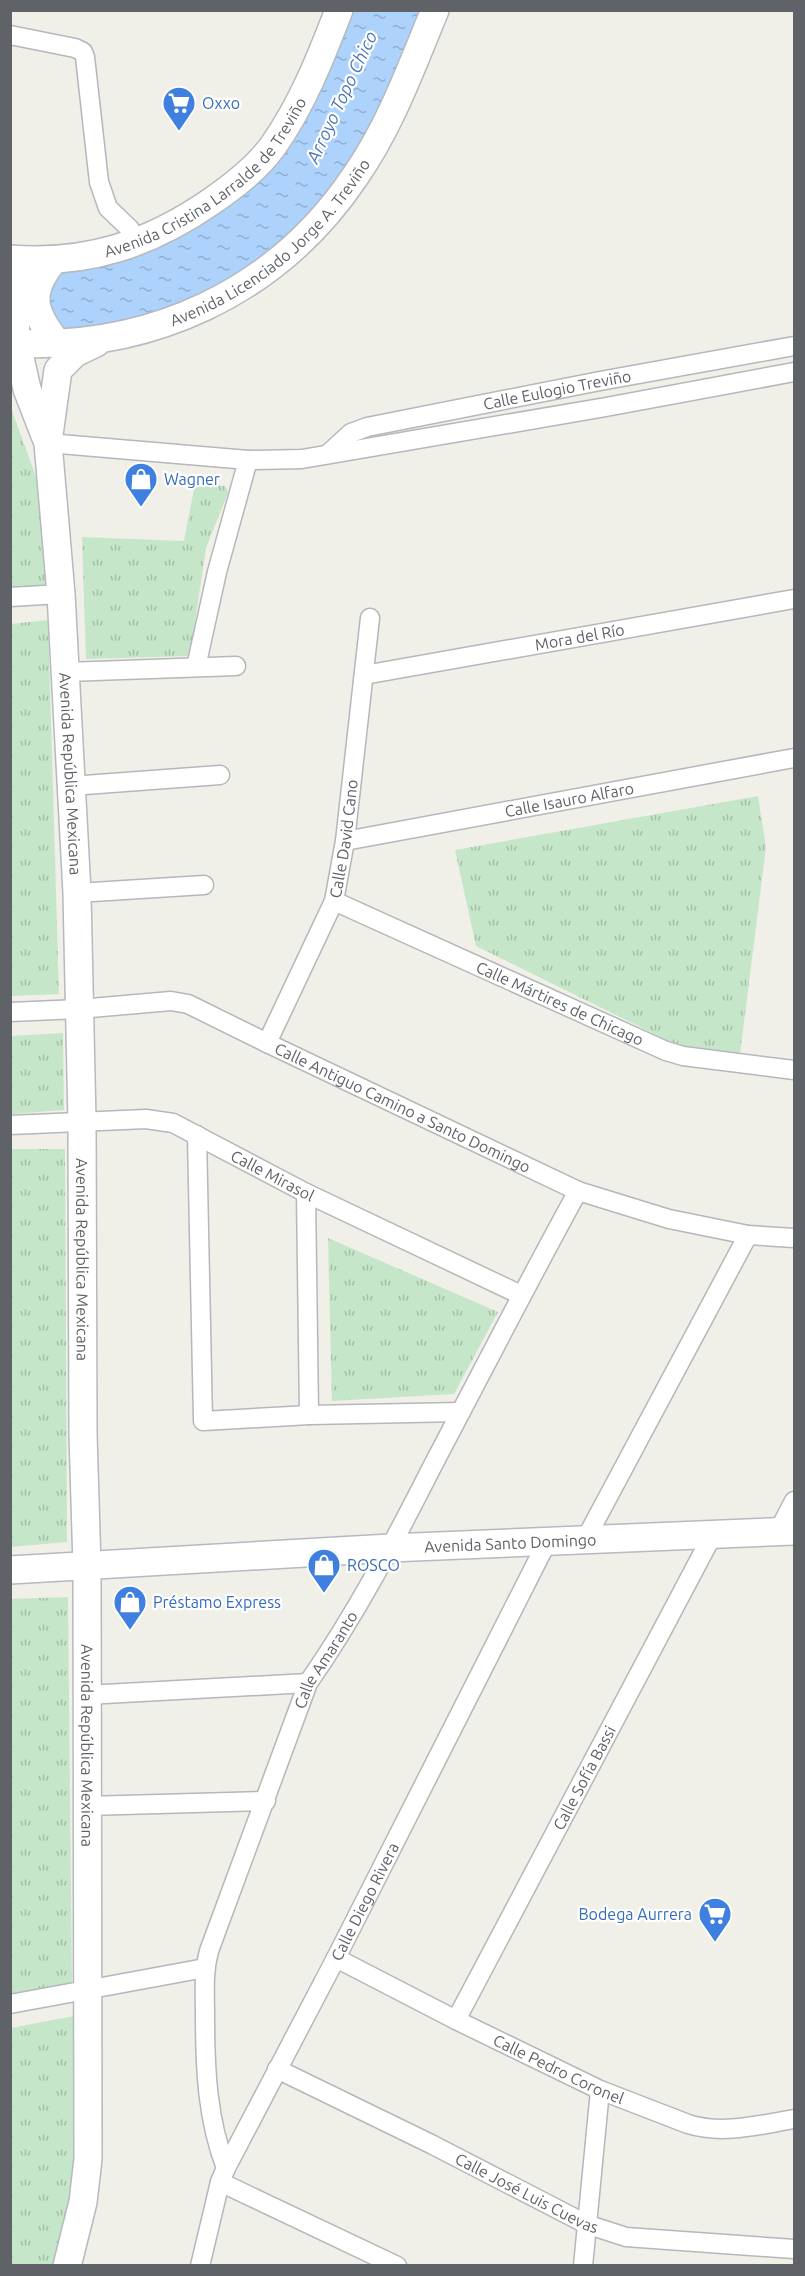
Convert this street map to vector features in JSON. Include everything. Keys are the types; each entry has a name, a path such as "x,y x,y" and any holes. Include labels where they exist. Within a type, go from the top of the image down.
{"main road":[{"name":"Avenida Cristina Larralde de Treviño","path":"15,258 50,265 142,240 182,222 226,192 250,172 273,145 294,112 321,57 339,10"},
{"name":"Avenida Licenciado Jorge A. Treviño","path":"14,338 51,334 112,337 173,321 230,295 299,244 333,208 375,145 395,106 435,10"},
{"path":"15,258 35,246 66,244 130,230 226,192"},
{"name":"Avenida República Mexicana","path":"15,258 14,338 27,389 48,443 61,594 77,893 82,1121 83,1434 87,1566 88,1990 86,2182 68,2265"},
{"path":"50,265 38,282 36,299 51,334"},
{"path":"48,443 56,381 62,364 75,353 112,337"},
{"name":"Avenida Santo Domingo","path":"10,1570 390,1548 786,1531"}],"street":[{"path":"10,35 75,48 83,52 99,182 108,208 130,230"},
{"name":"Calle Eulogio Treviño","path":"328,454 351,433 368,427 600,381 795,346"},
{"name":"Calle Eulogio Treviño","path":"48,443 248,460 302,459 606,408 795,372"},
{"path":"600,381 606,408"},
{"path":"196,667 217,572 248,460"},
{"path":"10,597 61,594"},
{"name":"Mora del Río","path":"363,675 795,599"},
{"name":"Calle David Cano","path":"267,1043 334,901 345,841 370,618"},
{"path":"66,672 236,666"},
{"name":"Calle Isauro Alfaro","path":"345,841 795,758"},
{"path":"70,786 220,775"},
{"path":"77,893 204,885"},
{"name":"Calle Mártires de Chicago","path":"334,901 666,1051 683,1056 795,1070"},
{"name":"Calle Antiguo Camino a Santo Domingo","path":"10,1012 181,1002 578,1191 669,1219 748,1234 795,1239"},
{"name":"Calle Mirasol","path":"10,1125 160,1120 173,1123 306,1193 521,1295"},
{"path":"197,1135 203,1421 309,1415 461,1412"},
{"name":"Calle Amaranto","path":"223,2175 208,2095 205,1968 209,1951 308,1683 326,1658 390,1548 521,1295 578,1191"},
{"path":"306,1193 309,1415"},
{"path":"585,1540 748,1234"},
{"path":"786,1531 795,1501"},
{"name":"Calle Sofía Bassi","path":"456,2020 713,1534"},
{"name":"Calle Diego Rivera","path":"200,2265 223,2175 547,1542"},
{"path":"86,1695 308,1683"},
{"path":"87,1806 266,1801"},
{"name":"Calle Pedro Coronel","path":"336,1958 600,2090 688,2124 713,2130 795,2119"},
{"path":"10,2004 205,1968"},
{"name":"Calle José Luis Cuevas","path":"277,2069 431,2144 586,2224 626,2237 795,2248"},
{"path":"583,2265 600,2090"},
{"path":"223,2175 397,2265"}],"green space":[{"path":"10,405 39,485 47,586 11,588"},
{"path":"195,484 225,486 228,493 206,548 190,656 86,659 82,537 184,541"},
{"path":"48,620 59,994 11,996 11,624"},
{"path":"758,796 766,847 740,1054 691,1052 476,946 455,850"},
{"path":"63,1033 64,1110 11,1114 11,1036"},
{"path":"11,1149 65,1149 67,1542 11,1547"},
{"path":"328,1238 498,1312 454,1394 332,1401"},
{"path":"68,1597 72,1988 10,2000 10,1599"},
{"path":"74,2016 77,2190 57,2265 11,2266 11,2028"}],"water":[{"name":"Arroyo Topo Chico","path":"339,11 435,11 343,194 192,313 17,344 20,260 90,255 250,172"}],"place":[{"name":"Oxxo","path":"179,132"},
{"name":"Wagner","path":"141,508"},
{"name":"ROSCO","path":"324,1594"},
{"name":"Préstamo Express","path":"130,1631"},
{"name":"Bodega Aurrera","path":"715,1943"}]}
